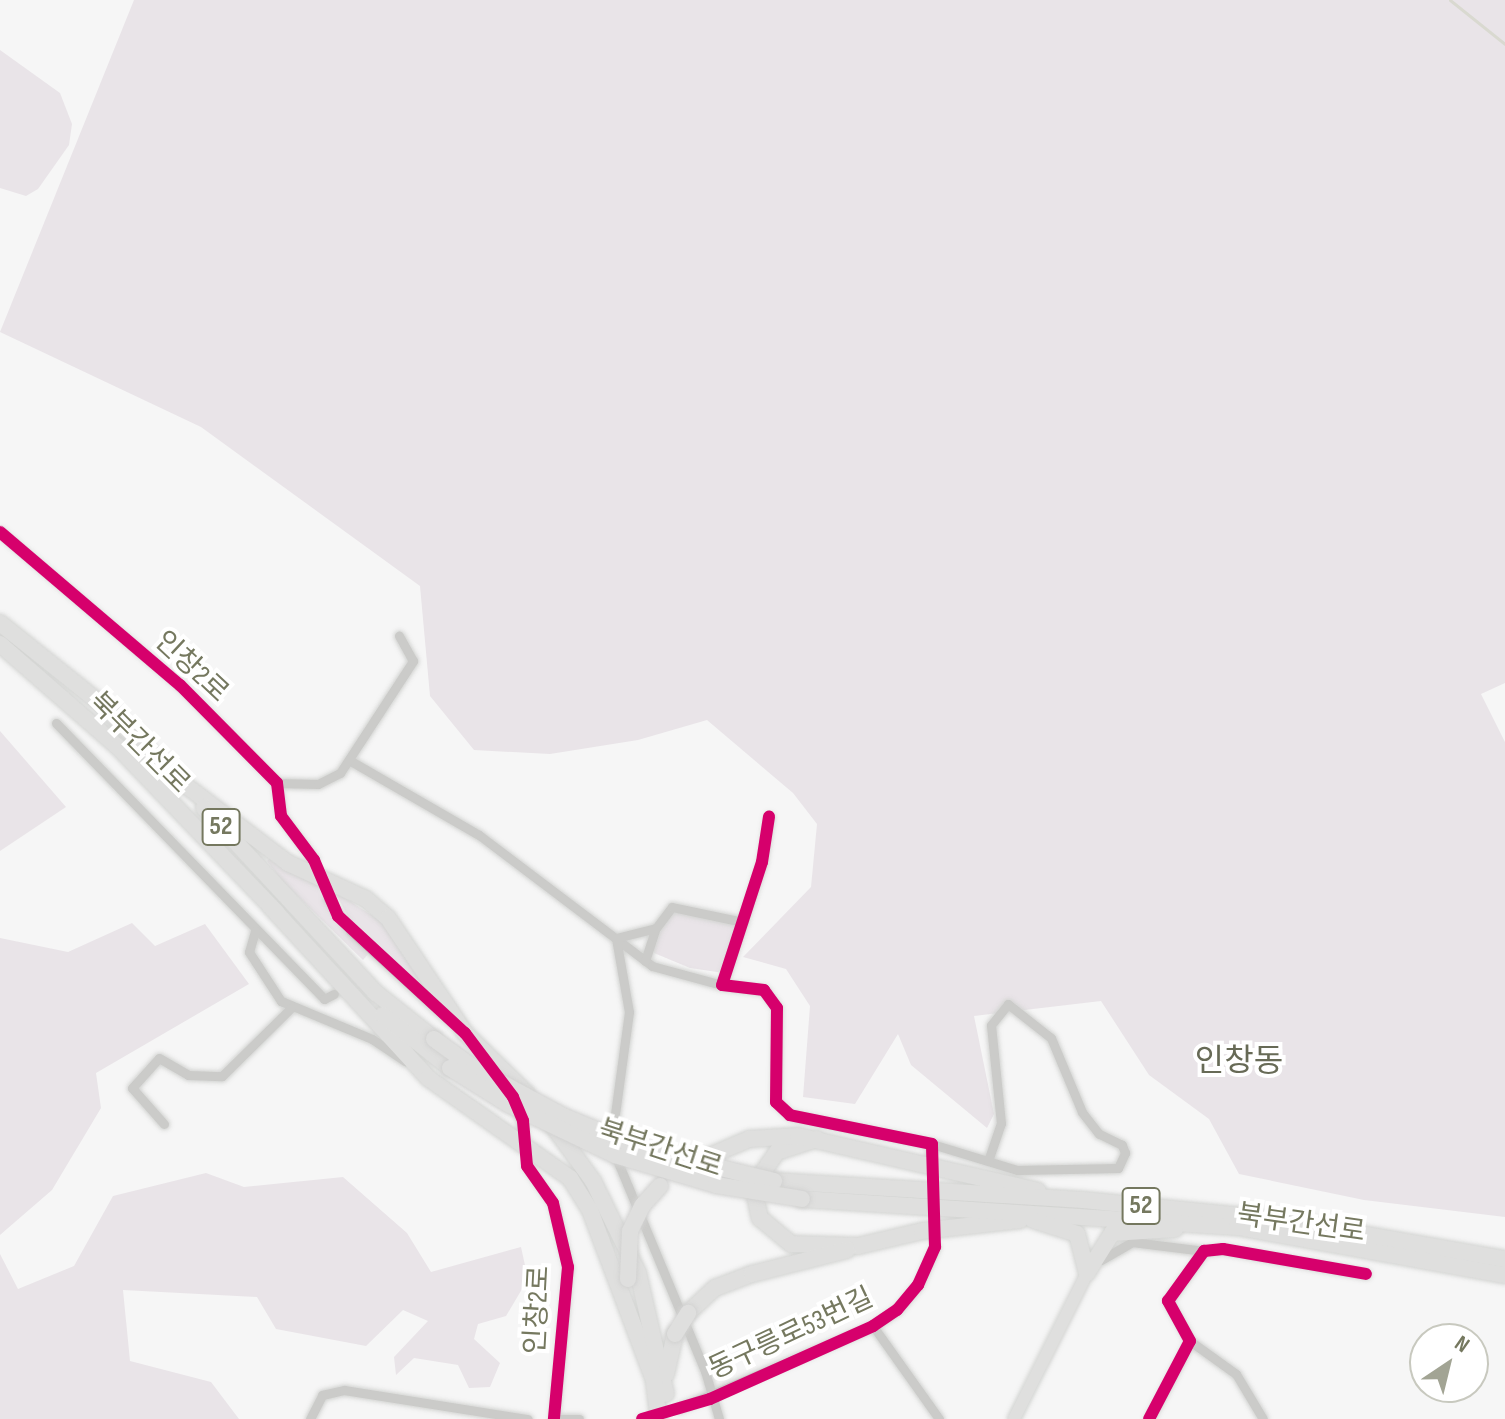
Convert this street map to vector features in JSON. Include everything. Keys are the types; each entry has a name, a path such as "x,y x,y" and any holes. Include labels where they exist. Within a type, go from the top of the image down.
{"highway":[{"path":"0,610 64,672"},
{"name":"북부간선로","path":"0,623 64,672 176,778 366,982 474,1068 565,1117 643,1149 774,1181 1083,1200 1275,1219 1505,1259"},
{"name":"북부간선로","path":"0,647 36,672 118,747 365,1000 450,1068 508,1104 615,1155 716,1185 802,1199 1103,1215 1251,1229 1505,1275"},
{"path":"176,778 288,863 366,899 388,918 465,1033 539,1107 614,1217 638,1273 666,1394 674,1413"},
{"path":"270,906 426,1076 570,1178 590,1210 654,1380"},
{"path":"659,1419 654,1380 628,1279 630,1231 642,1206 660,1186 706,1154 770,1135 817,1139 962,1177 1083,1200"},
{"path":"817,1139 785,1148 766,1163 753,1186 756,1210 766,1227 791,1244 858,1246"},
{"path":"666,1394 675,1334 688,1313 715,1288 752,1274 922,1231 1033,1220 1178,1229"},
{"path":"1033,1220 1077,1234 1087,1273"},
{"path":"1087,1273 1112,1233 1251,1229"}],"street":[{"name":"인창2로","path":"0,532 180,685 277,783"},
{"path":"314,860 281,816 277,783 329,781 349,760 415,658 399,636"},
{"path":"56,723 324,999 334,994"},
{"path":"349,760 455,819 642,959 670,975 764,990 777,1008 776,1102 790,1115 932,1144 1017,1170 1113,1171 1125,1153 1122,1145 1099,1134 1082,1112 1051,1038 1008,1004 991,1025 1001,1123 988,1161"},
{"path":"722,985 743,922 769,817"},
{"path":"328,899 373,953 465,1033 513,1097 524,1138"},
{"path":"642,959 656,928 672,907 743,922"},
{"path":"616,938 656,928"},
{"path":"255,931 249,952 291,1008 372,1039 426,1076"},
{"path":"616,938 629,1012 612,1115 613,1144 705,1371 710,1399"},
{"path":"364,964 373,953"},
{"path":"623,970 629,956 642,959"},
{"path":"164,1124 132,1088 159,1058 195,1077 222,1076 291,1008"},
{"path":"930,1157 932,1144"},
{"name":"인창2로","path":"527,1166 553,1203 568,1267 557,1419"},
{"path":"1014,1419 1087,1273 1114,1248 1132,1242 1204,1251 1223,1249 1366,1274"},
{"name":"동구릉로53번길","path":"674,1413 873,1326 897,1310 918,1285 935,1247"},
{"path":"1204,1251 1168,1301 1190,1341 1236,1374 1263,1419"},
{"path":"873,1326 939,1419"},
{"path":"1149,1419 1190,1341"},
{"path":"310,1419 322,1395 344,1390 528,1419"},
{"name":"동구릉로53번길","path":"710,1399 719,1419"},
{"path":"557,1419 579,1419"}],"shaded area":[{"path":"134,0 1505,0 1505,683 1481,694 1505,742 1505,1217 1364,1200 1239,1174 1209,1119 1149,1075 1101,1001 974,1016 994,1114 987,1128 911,1065 898,1034 855,1104 803,1097 810,1006 786,969 743,957 811,887 817,824 793,793 707,720 638,740 550,754 474,750 430,696 420,586 201,427 0,332"},
{"path":"0,50 60,93 72,124 69,145 38,189 26,196 0,188"},
{"path":"0,731 66,807 0,851"},
{"path":"270,858 319,884 329,910 369,953 363,960 283,882 267,861"},
{"path":"334,891 387,925 431,999 354,927"},
{"path":"672,911 739,926 724,973 690,968 654,953 652,946"},
{"path":"132,923 155,946 205,924 249,984 96,1073 101,1108 52,1190 0,1235 0,938 68,952"},
{"path":"206,1173 244,1187 343,1177 407,1233 431,1272 521,1247 528,1279 506,1316 478,1324 474,1339 500,1363 490,1387 469,1388 458,1365 414,1358 396,1375 394,1357 428,1321 403,1310 366,1346 276,1329 257,1297 123,1290 130,1361 211,1382 239,1419 0,1419 0,1254 18,1289 74,1266 113,1196"}],"waterway":[{"path":"1450,0 1505,44"}],"tunnel":[{"path":"931,1163 935,1247"}],"cycle path":[{"path":"0,532 180,685 277,783 281,816 314,860 338,916 465,1033 513,1097 523,1121 527,1166 553,1203 568,1267 554,1419"},
{"path":"642,1419 710,1399 873,1326 897,1310 918,1285 935,1247 932,1144 790,1115 776,1102 777,1008 764,990 722,985 762,862 769,817"},
{"path":"1149,1419 1190,1341 1168,1301 1204,1251 1223,1249 1366,1274"}],"district":[{"name":"인창동","path":"1239,1062"}]}
